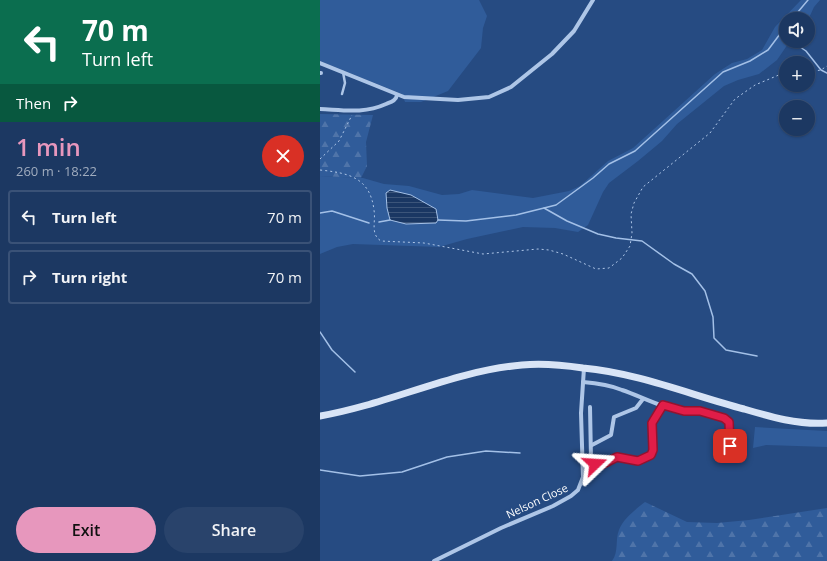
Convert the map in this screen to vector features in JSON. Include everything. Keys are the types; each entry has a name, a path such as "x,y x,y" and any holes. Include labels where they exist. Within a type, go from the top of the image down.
{"main road":[{"path":"321,415 474,373 496,369 542,365 584,368 619,374 773,417 808,423 827,423"}],"street":[{"path":"320,63 397,95 410,98 458,100 482,98 502,92 511,87 539,65 568,38 593,0"},
{"path":"320,109 354,111 380,106 394,100 397,95"},
{"name":"Nelson Close","path":"434,561 501,528 553,506 578,490 583,476 581,413 584,368"},
{"path":"583,382 621,389 643,399 684,411 700,411 724,418 729,422 730,446"},
{"path":"592,445 611,435 614,417 636,408 643,399"},
{"path":"590,407 592,445 591,459 596,465 603,464 615,457 638,461 648,457 653,450 652,423 663,405"}],"lane":[{"path":"342,94 345,81 343,72"}],"path":[{"path":"815,71 821,70 827,66"},
{"path":"320,170 343,172 360,182 370,197 374,210 374,232 376,238 381,241 424,243 483,254 538,249 549,250 563,254 590,267 603,269 609,268 622,258 630,246 632,233 631,214 634,203 643,187 710,133 735,99 755,84 779,75"},
{"path":"320,159 339,141 348,126 354,111"}],"green space":[{"path":"320,0 479,0 487,16 483,28 481,48 448,91 421,102 405,102 402,94 320,61"},
{"path":"801,0 820,0 812,12 789,12"},
{"path":"779,23 779,48 785,48 777,60 759,74 724,86 677,124 662,141 609,183 603,192 588,225 578,232 555,228 523,227 467,239 439,247 353,244 337,247 320,254 320,176 363,178 384,184 409,186 442,195 459,194 472,190 533,198 569,191 580,186 608,161 633,148 715,74 732,63 747,59 762,50"},
{"path":"320,114 373,115 366,142 367,166 361,178 320,176"},
{"path":"755,427 827,431 827,447 766,445 753,448"},
{"path":"645,502 687,522 717,523 749,520 827,508 827,561 612,561 615,554 618,534 623,522 630,514"}],"shaded area":[{"path":"390,190 411,195 436,209 438,220 436,223 406,224 390,220 387,208 386,193"}],"waterway":[{"path":"798,12 808,0"},
{"path":"438,220 466,221 516,215 556,205 593,178 609,164 635,151 723,72 750,61 768,50 779,35"},
{"path":"802,48 806,51 821,70 827,73"},
{"path":"544,208 567,221 598,234 642,241 674,264 692,274 705,291 713,317 714,338 726,350 757,356"},
{"path":"320,213 332,211 369,223"},
{"path":"379,222 390,220"},
{"path":"320,332 332,350 355,372"},
{"path":"320,470 360,476 402,472 447,457 486,451 520,453"}],"route":[{"path":"595,464 601,465 612,458 617,457 638,461 651,455 653,453 652,423 660,413 663,405 690,412 700,411 724,418 729,422 730,446"}]}
